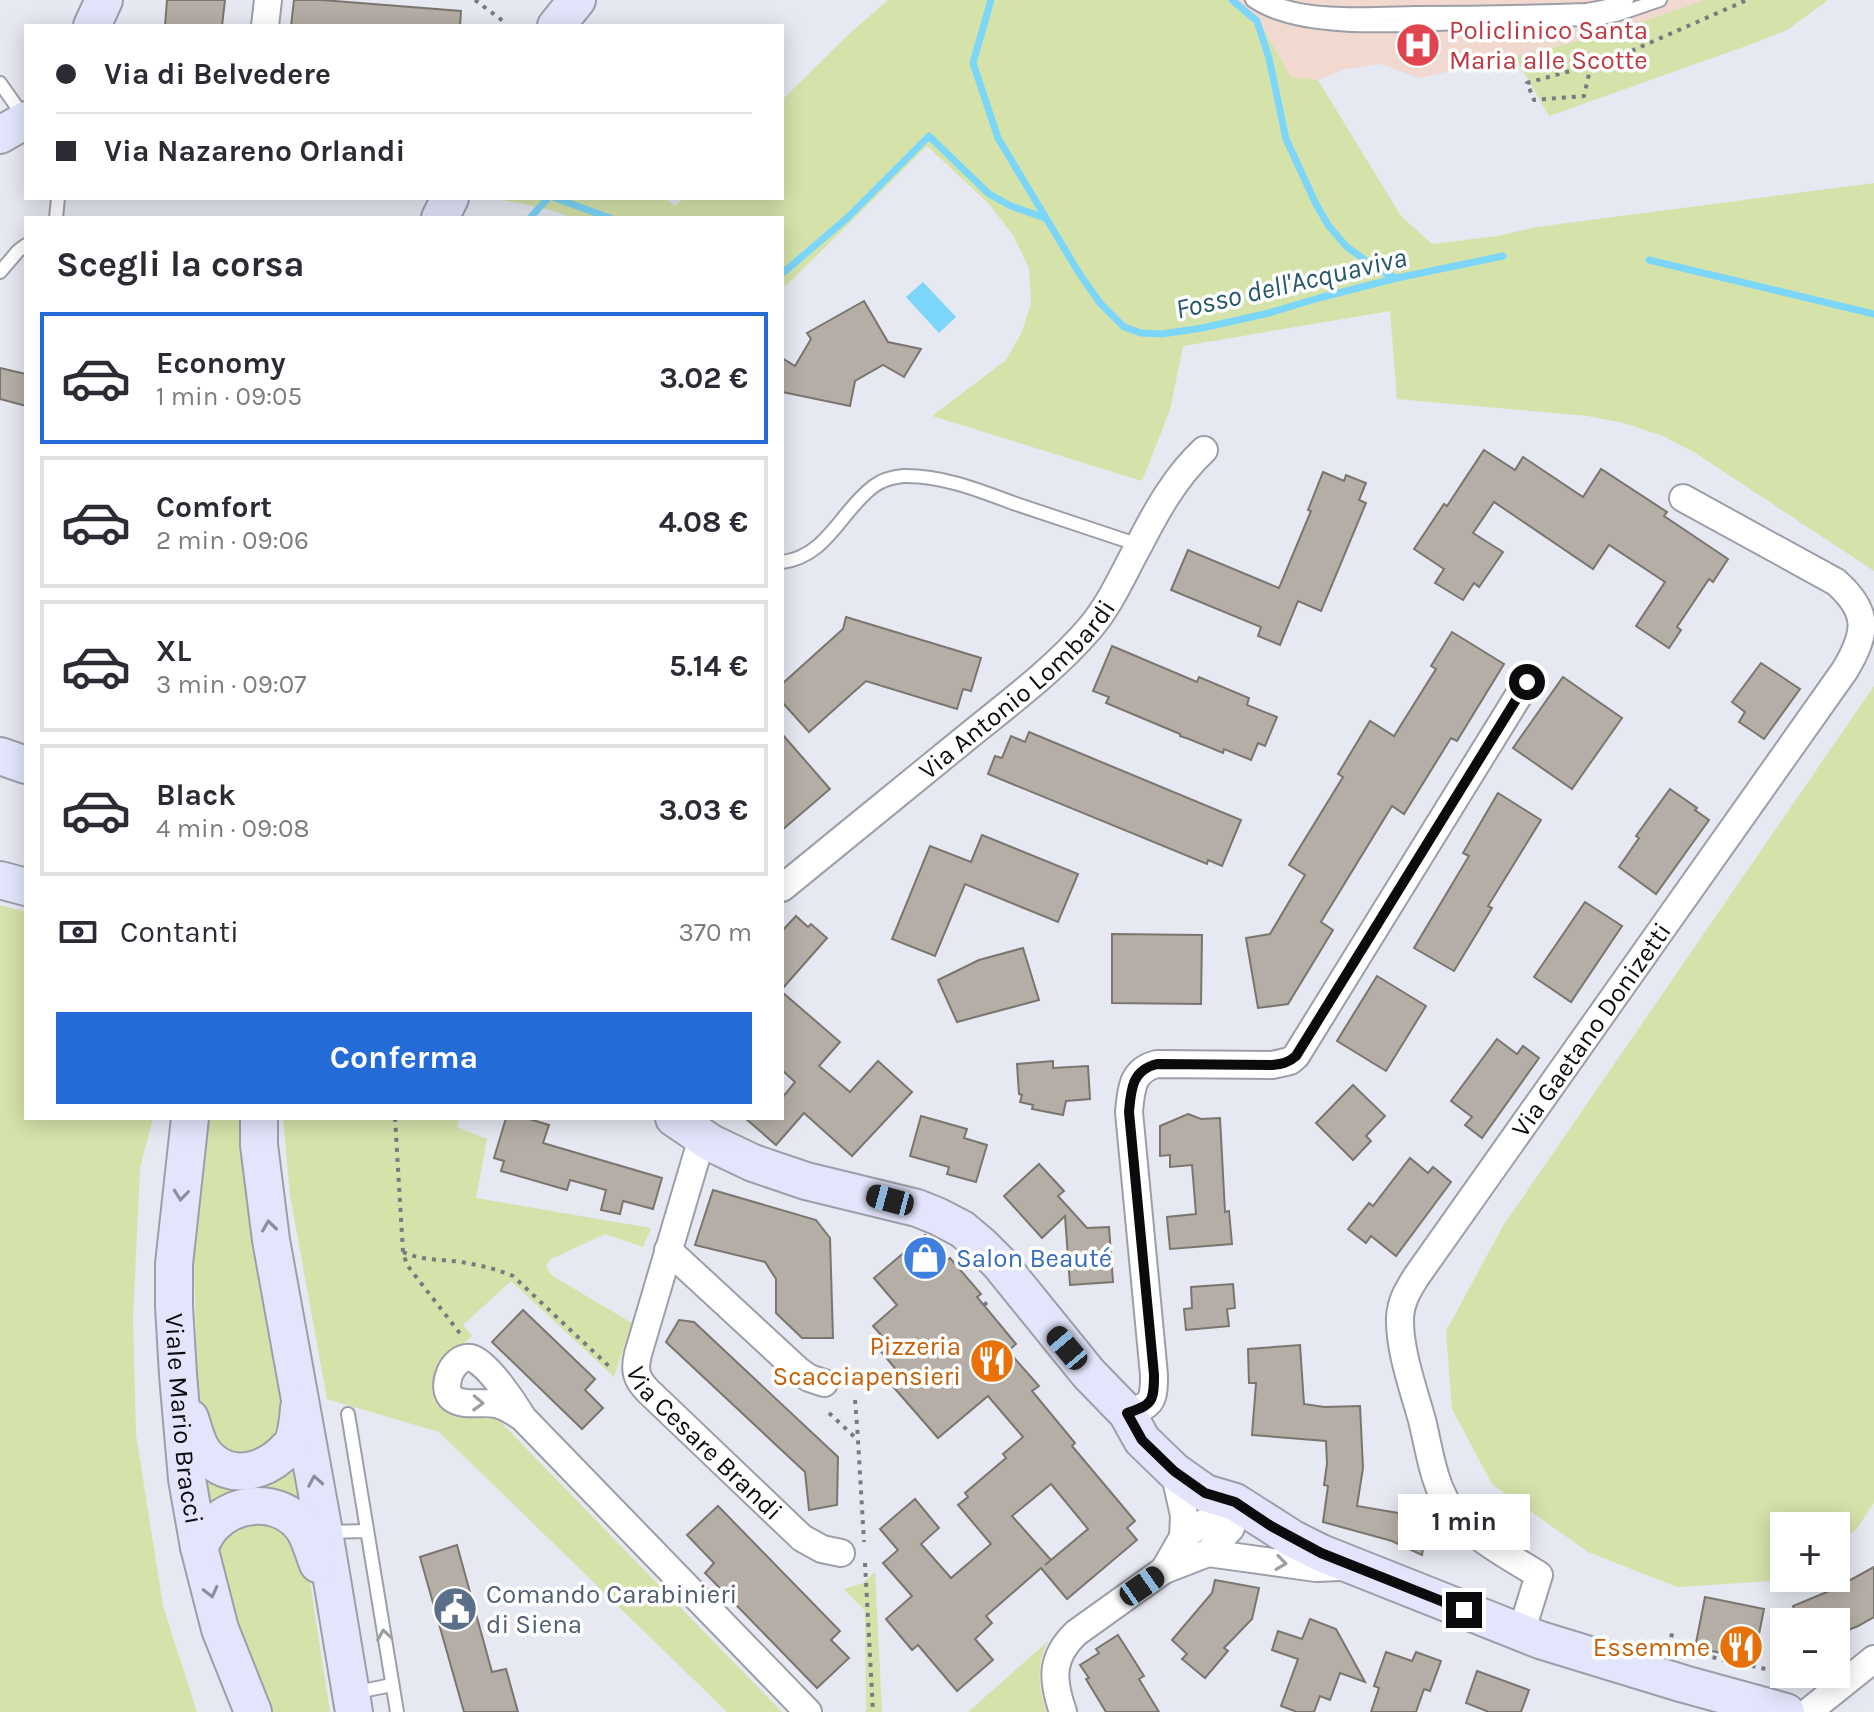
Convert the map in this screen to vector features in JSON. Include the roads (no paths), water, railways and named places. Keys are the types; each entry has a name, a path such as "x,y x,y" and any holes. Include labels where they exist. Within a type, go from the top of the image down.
{"main road":[{"path":"93,24 104,0"},
{"path":"558,24 577,0"},
{"path":"0,135 24,121"},
{"path":"0,756 24,764"},
{"path":"0,880 24,886"},
{"name":"Viale Mario Bracci","path":"190,1120 174,1264 174,1306 187,1479 199,1547 220,1629 253,1712"},
{"path":"259,1120 269,1228 352,1703"},
{"path":"688,1128 736,1156 781,1173 917,1208 962,1229 999,1263 1084,1368 1127,1413 1142,1440 1174,1471 1205,1493 1235,1502 1308,1547 1521,1633 1659,1677 1786,1712"},
{"path":"174,1306 188,1412 202,1450 213,1462 230,1471 247,1471 275,1460 290,1446 300,1402"},
{"path":"1127,1413 1172,1438 1218,1479 1235,1502"},
{"path":"199,1547 209,1529 224,1516 251,1506 278,1509 292,1517 307,1535 337,1614"}],"street":[{"path":"265,24 268,0"},
{"name":"Via Antonio Lombardi","path":"784,886 1061,658 1101,615 1169,491 1204,450"},
{"name":"Via Gaetano Donizetti","path":"1521,1633 1539,1575 1467,1526 1447,1502 1435,1472 1408,1367 1401,1331 1402,1305 1406,1293 1845,670 1856,652 1862,629 1862,620 1853,598 1836,582 1683,498"},
{"path":"1127,1413 1149,1404 1154,1393 1129,1112 1137,1075 1157,1064 1272,1065 1283,1064 1296,1056 1527,682"},
{"name":"Via Cesare Brandi","path":"688,1128 668,1250 638,1354 636,1367 640,1382 802,1538 822,1549 841,1553"},
{"path":"668,1250 799,1371 824,1383"},
{"path":"523,1418 808,1712"},
{"path":"1174,1471 1184,1515 1183,1537"},
{"path":"1164,1570 1183,1537 1235,1502"},
{"path":"1063,1712 1054,1678 1064,1646 1076,1633 1164,1570 1208,1553 1231,1528 1235,1502"},
{"path":"1208,1553 1316,1568 1354,1566"},
{"path":"1808,1712 1874,1659"}],"lane":[{"path":"1252,0 1265,9 1288,16 1371,25 1602,18 1660,0"},
{"path":"1268,0 1297,9 1379,14 1587,10 1627,0"},
{"path":"0,83 24,117"},
{"path":"0,272 24,246"},
{"path":"784,562 818,548 865,494 877,484 901,476 936,479 972,488 1139,545"},
{"path":"348,1414 397,1712"},
{"path":"324,1532 367,1531"},
{"path":"352,1703 392,1685"}],"water":[{"path":"923,282 956,317 939,333 906,297"}],"waterway":[{"name":"Fosso dell'Acquaviva","path":"991,0 973,63 998,138 1079,273 1100,303 1124,327 1141,333 1162,334 1202,328 1397,278 1503,256"},
{"path":"1232,0 1257,21 1269,58 1286,139 1328,225 1346,246 1377,269 1396,278"},
{"path":"784,272 846,219 929,136 989,194 1045,218"},
{"path":"532,216 546,200"},
{"path":"560,200 604,216"},
{"name":"Fosso dell'Acquaviva","path":"1649,260 1874,314"}],"place":[{"name":"Policlinico Santa Maria alle Scotte","path":"1418,45"},
{"name":"Salon Beauté","path":"925,1258"},
{"name":"Pizzeria Scacciapensieri","path":"992,1361"},
{"name":"Comando Carabinieri di Siena","path":"455,1609"},
{"name":"Essemme","path":"1741,1647"}]}
